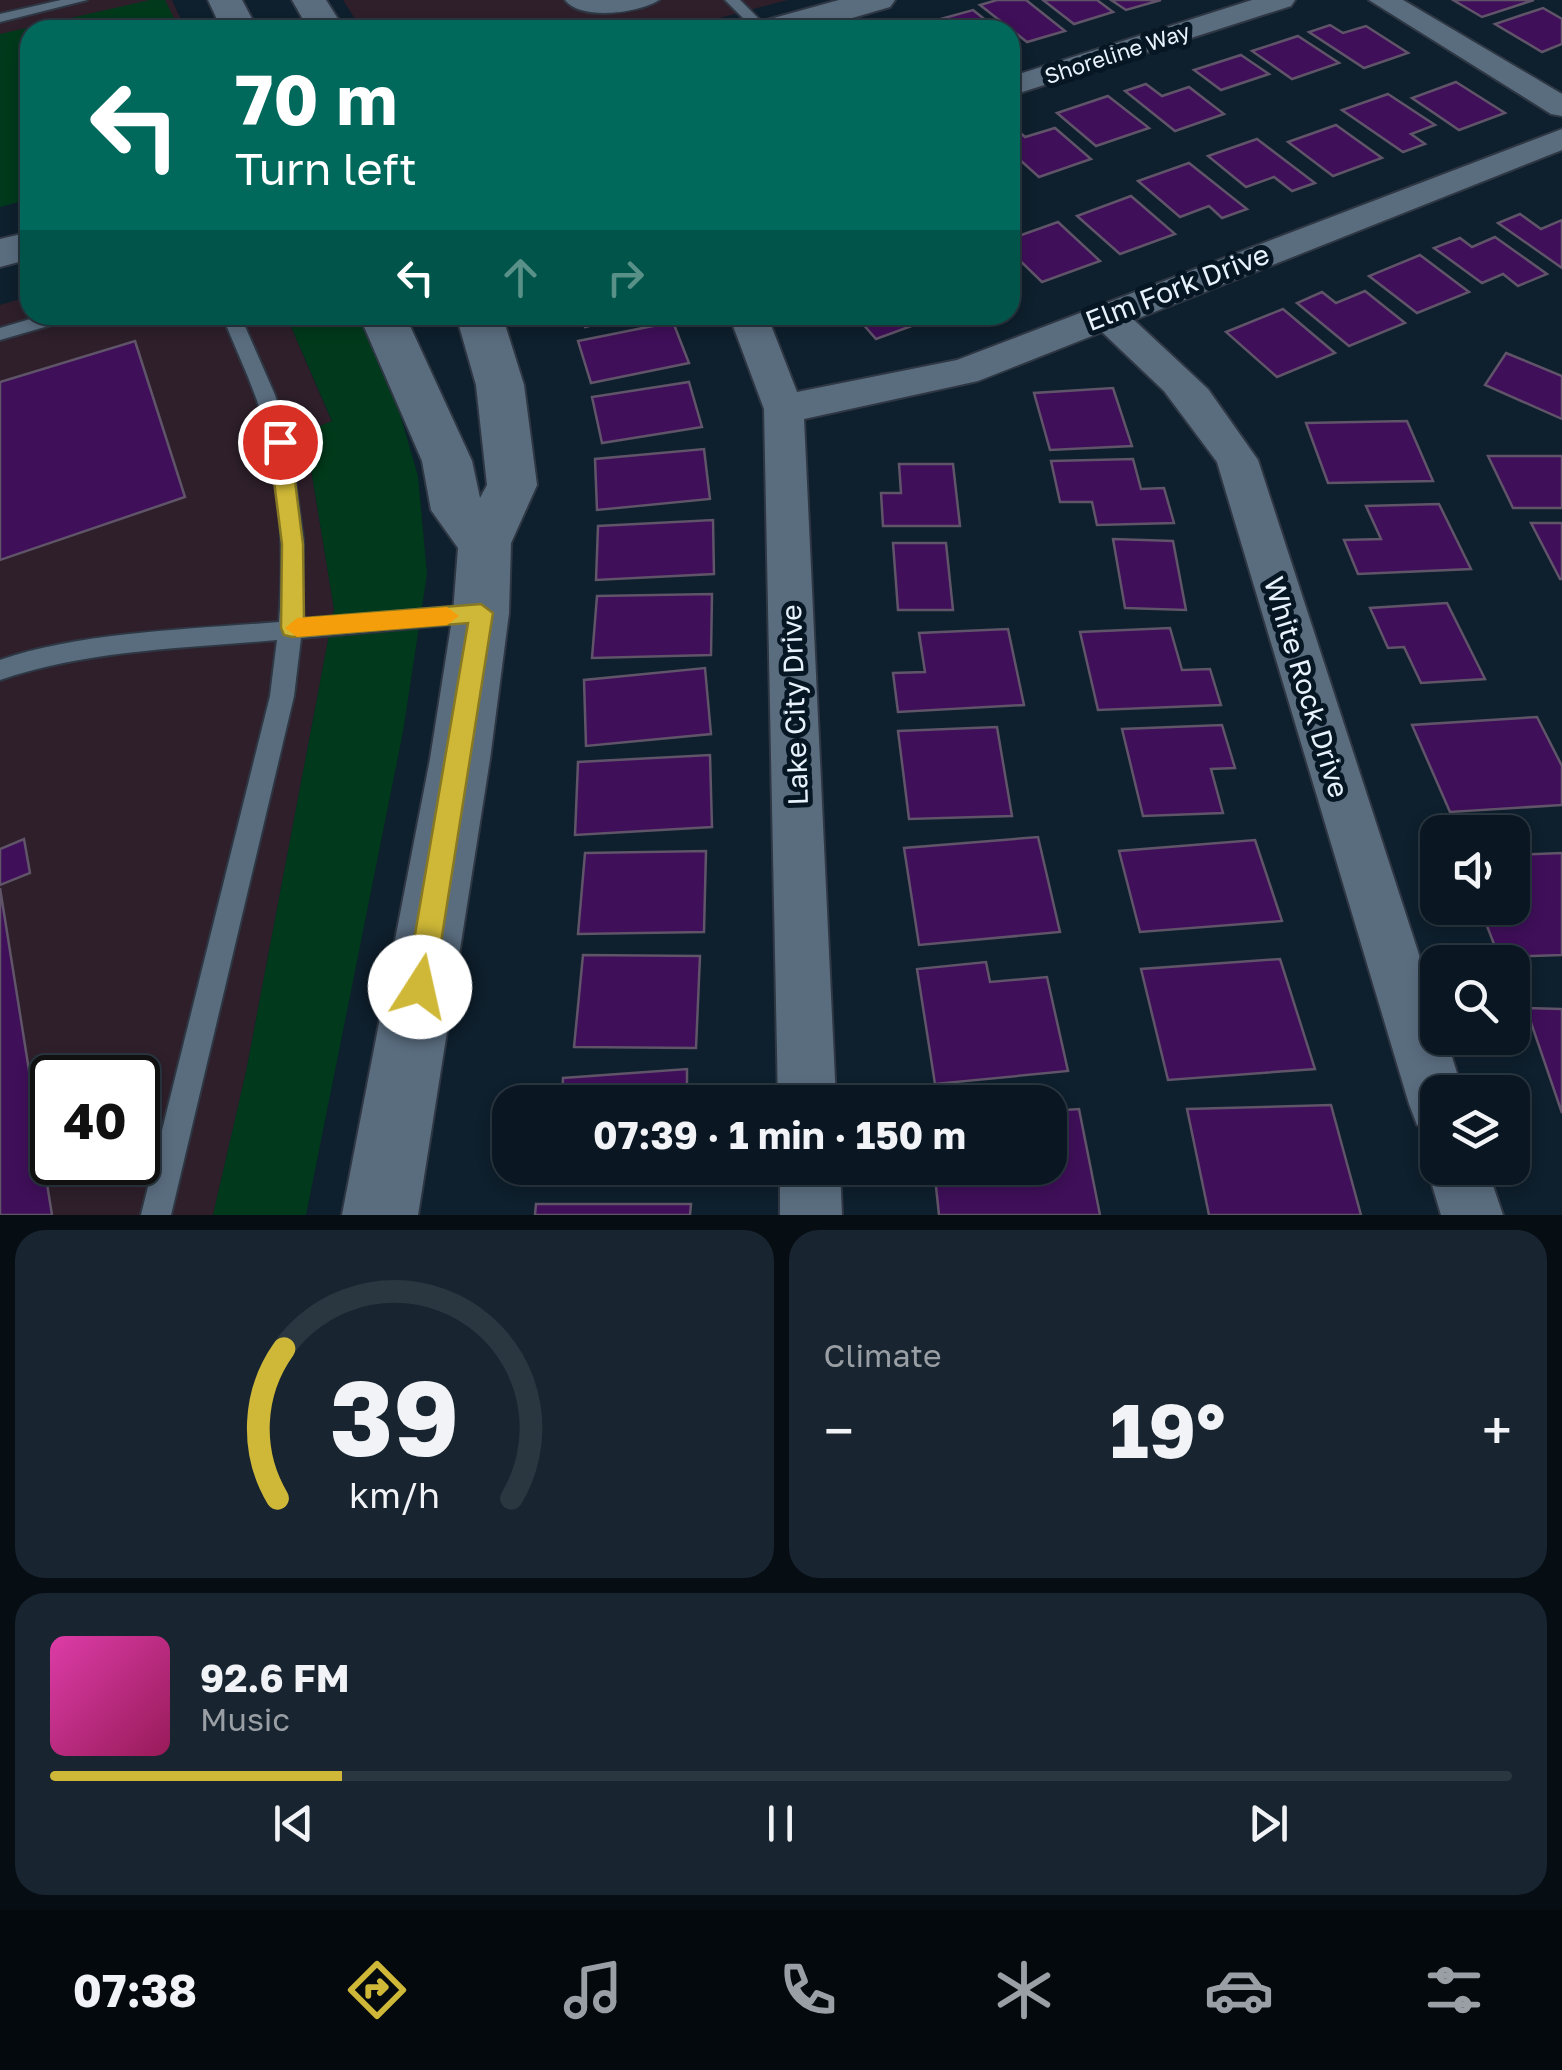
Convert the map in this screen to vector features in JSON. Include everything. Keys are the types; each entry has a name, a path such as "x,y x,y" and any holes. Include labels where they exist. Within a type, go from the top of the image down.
{"street":[{"path":"807,20 878,0"},
{"name":"Shoreline Way","path":"1020,84 1281,0"},
{"path":"1383,0 1562,107"},
{"name":"Elm Fork Drive","path":"784,409 964,372 1562,139"},
{"name":"White Rock Drive","path":"1104,315 1151,351 1206,408 1238,460 1429,1075"},
{"path":"386,325 447,460 458,510 485,543"},
{"path":"380,1215 481,613 485,543 512,486 500,386 482,325"},
{"name":"Lake City Drive","path":"752,325 784,409 807,1085"},
{"path":"810,1185 811,1215"},
{"path":"1463,1185 1472,1215"}],"lane":[{"path":"0,18 80,0"},
{"path":"572,0 577,6 624,8 652,0"},
{"path":"732,0 753,20"},
{"path":"0,334 31,325"},
{"path":"156,1215 282,696 292,628 292,544 280,442 234,325"},
{"path":"0,670 22,662 142,643 481,613"}],"shaded area":[{"path":"0,0 172,0 181,20 20,20 20,85 0,196"},
{"path":"343,0 788,0 712,20 356,20"},
{"path":"20,299 20,325 290,325 332,422 305,433 334,609 246,1072 213,1215 0,1215 0,305"}],"green space":[{"path":"165,0 175,20 62,20"},
{"path":"20,29 20,202 0,207 0,34"},
{"path":"290,325 362,325 394,394 418,476 427,574 403,732 306,1215 213,1215 246,1072 334,609 305,432 332,421"}],"building":[{"path":"997,0 1026,0 1065,31 1027,42 1020,36 1020,20 999,20 980,5"},
{"path":"1043,0 1097,0 1113,12 1074,24"},
{"path":"1111,0 1161,0 1126,10"},
{"path":"1453,0 1534,0 1482,17"},
{"path":"1543,8 1562,19 1562,44 1542,52 1495,24"},
{"path":"973,10 986,20 937,20"},
{"path":"1330,25 1343,33 1366,26 1408,53 1364,68 1309,32"},
{"path":"1298,36 1339,63 1292,79 1252,51"},
{"path":"1241,55 1269,74 1221,90 1194,70"},
{"path":"1456,82 1505,113 1459,130 1412,98"},
{"path":"1146,84 1162,96 1189,87 1224,114 1175,131 1125,91"},
{"path":"1388,94 1435,125 1411,134 1425,144 1403,152 1342,110"},
{"path":"1108,96 1149,128 1096,146 1057,113"},
{"path":"1336,125 1382,158 1333,176 1288,142"},
{"path":"1055,128 1091,159 1039,177 1020,160 1020,132 1025,137"},
{"path":"1257,139 1315,183 1292,191 1274,177 1246,187 1208,156"},
{"path":"1189,163 1247,209 1222,218 1209,206 1180,217 1138,181"},
{"path":"1131,196 1175,234 1120,254 1077,216"},
{"path":"1520,214 1541,229 1562,220 1562,268 1498,223"},
{"path":"1058,222 1100,261 1042,282 1020,261 1020,235"},
{"path":"1495,237 1547,274 1518,286 1503,274 1482,283 1434,248 1460,238 1472,247"},
{"path":"1420,255 1469,292 1417,313 1369,276"},
{"path":"1365,291 1405,323 1349,346 1297,303 1322,292 1336,303"},
{"path":"1283,309 1335,353 1277,377 1226,332"},
{"path":"674,325 689,363 591,383 578,341"},
{"path":"864,325 914,325 876,339"},
{"path":"135,341 185,497 0,560 0,382"},
{"path":"1506,353 1562,376 1562,419 1485,385"},
{"path":"689,382 702,427 602,443 592,397"},
{"path":"1113,388 1132,446 1050,450 1034,393"},
{"path":"1407,421 1433,481 1328,483 1306,423"},
{"path":"704,449 710,499 597,510 595,459"},
{"path":"1488,456 1562,456 1562,508 1513,508"},
{"path":"1133,459 1141,489 1164,488 1174,523 1097,525 1092,502 1060,502 1051,461"},
{"path":"899,464 953,464 960,526 883,526 881,493 901,493"},
{"path":"1439,504 1471,569 1358,574 1344,540 1381,539 1366,506"},
{"path":"713,520 714,574 596,580 598,526"},
{"path":"1531,523 1562,523 1562,579 1560,579"},
{"path":"1113,539 1173,541 1186,610 1125,608"},
{"path":"893,543 946,543 953,610 898,610"},
{"path":"712,594 711,655 592,658 597,596"},
{"path":"1447,603 1485,679 1421,683 1404,647 1388,648 1370,608"},
{"path":"1170,628 1182,670 1210,669 1221,705 1098,710 1080,632"},
{"path":"1008,629 1024,705 898,712 893,673 925,672 919,633"},
{"path":"705,668 711,734 586,746 584,680"},
{"path":"1537,717 1562,766 1562,805 1450,812 1412,725"},
{"path":"1222,725 1235,768 1211,769 1223,813 1143,816 1122,729"},
{"path":"997,727 1012,816 909,819 898,731"},
{"path":"710,755 712,827 575,835 578,762"},
{"path":"1038,837 1060,932 919,945 904,848"},
{"path":"24,839 30,873 0,885 0,849"},
{"path":"1255,840 1282,921 1140,932 1119,851"},
{"path":"706,851 704,932 578,934 585,853"},
{"path":"1562,853 1562,955 1530,956 1530,945 1494,945 1487,925 1530,925 1530,854"},
{"path":"0,888 30,1077 30,1185 47,1185 52,1215 0,1215"},
{"path":"583,955 700,956 696,1048 574,1047"},
{"path":"1280,959 1315,1069 1168,1080 1141,969"},
{"path":"986,962 990,982 1047,977 1068,1071 935,1084 917,969"},
{"path":"1530,1008 1562,1009 1562,1113 1530,1020"},
{"path":"687,1069 687,1085 563,1085 563,1078"},
{"path":"1331,1105 1361,1215 1209,1215 1187,1109"},
{"path":"1079,1109 1100,1215 939,1215 936,1185 1067,1185 1067,1110"},
{"path":"536,1204 691,1204 690,1215 535,1215"}],"slow traffic":[{"path":"297,628 447,616"}],"route":[{"path":"280,442 292,544 292,628 481,613 420,987"}]}
